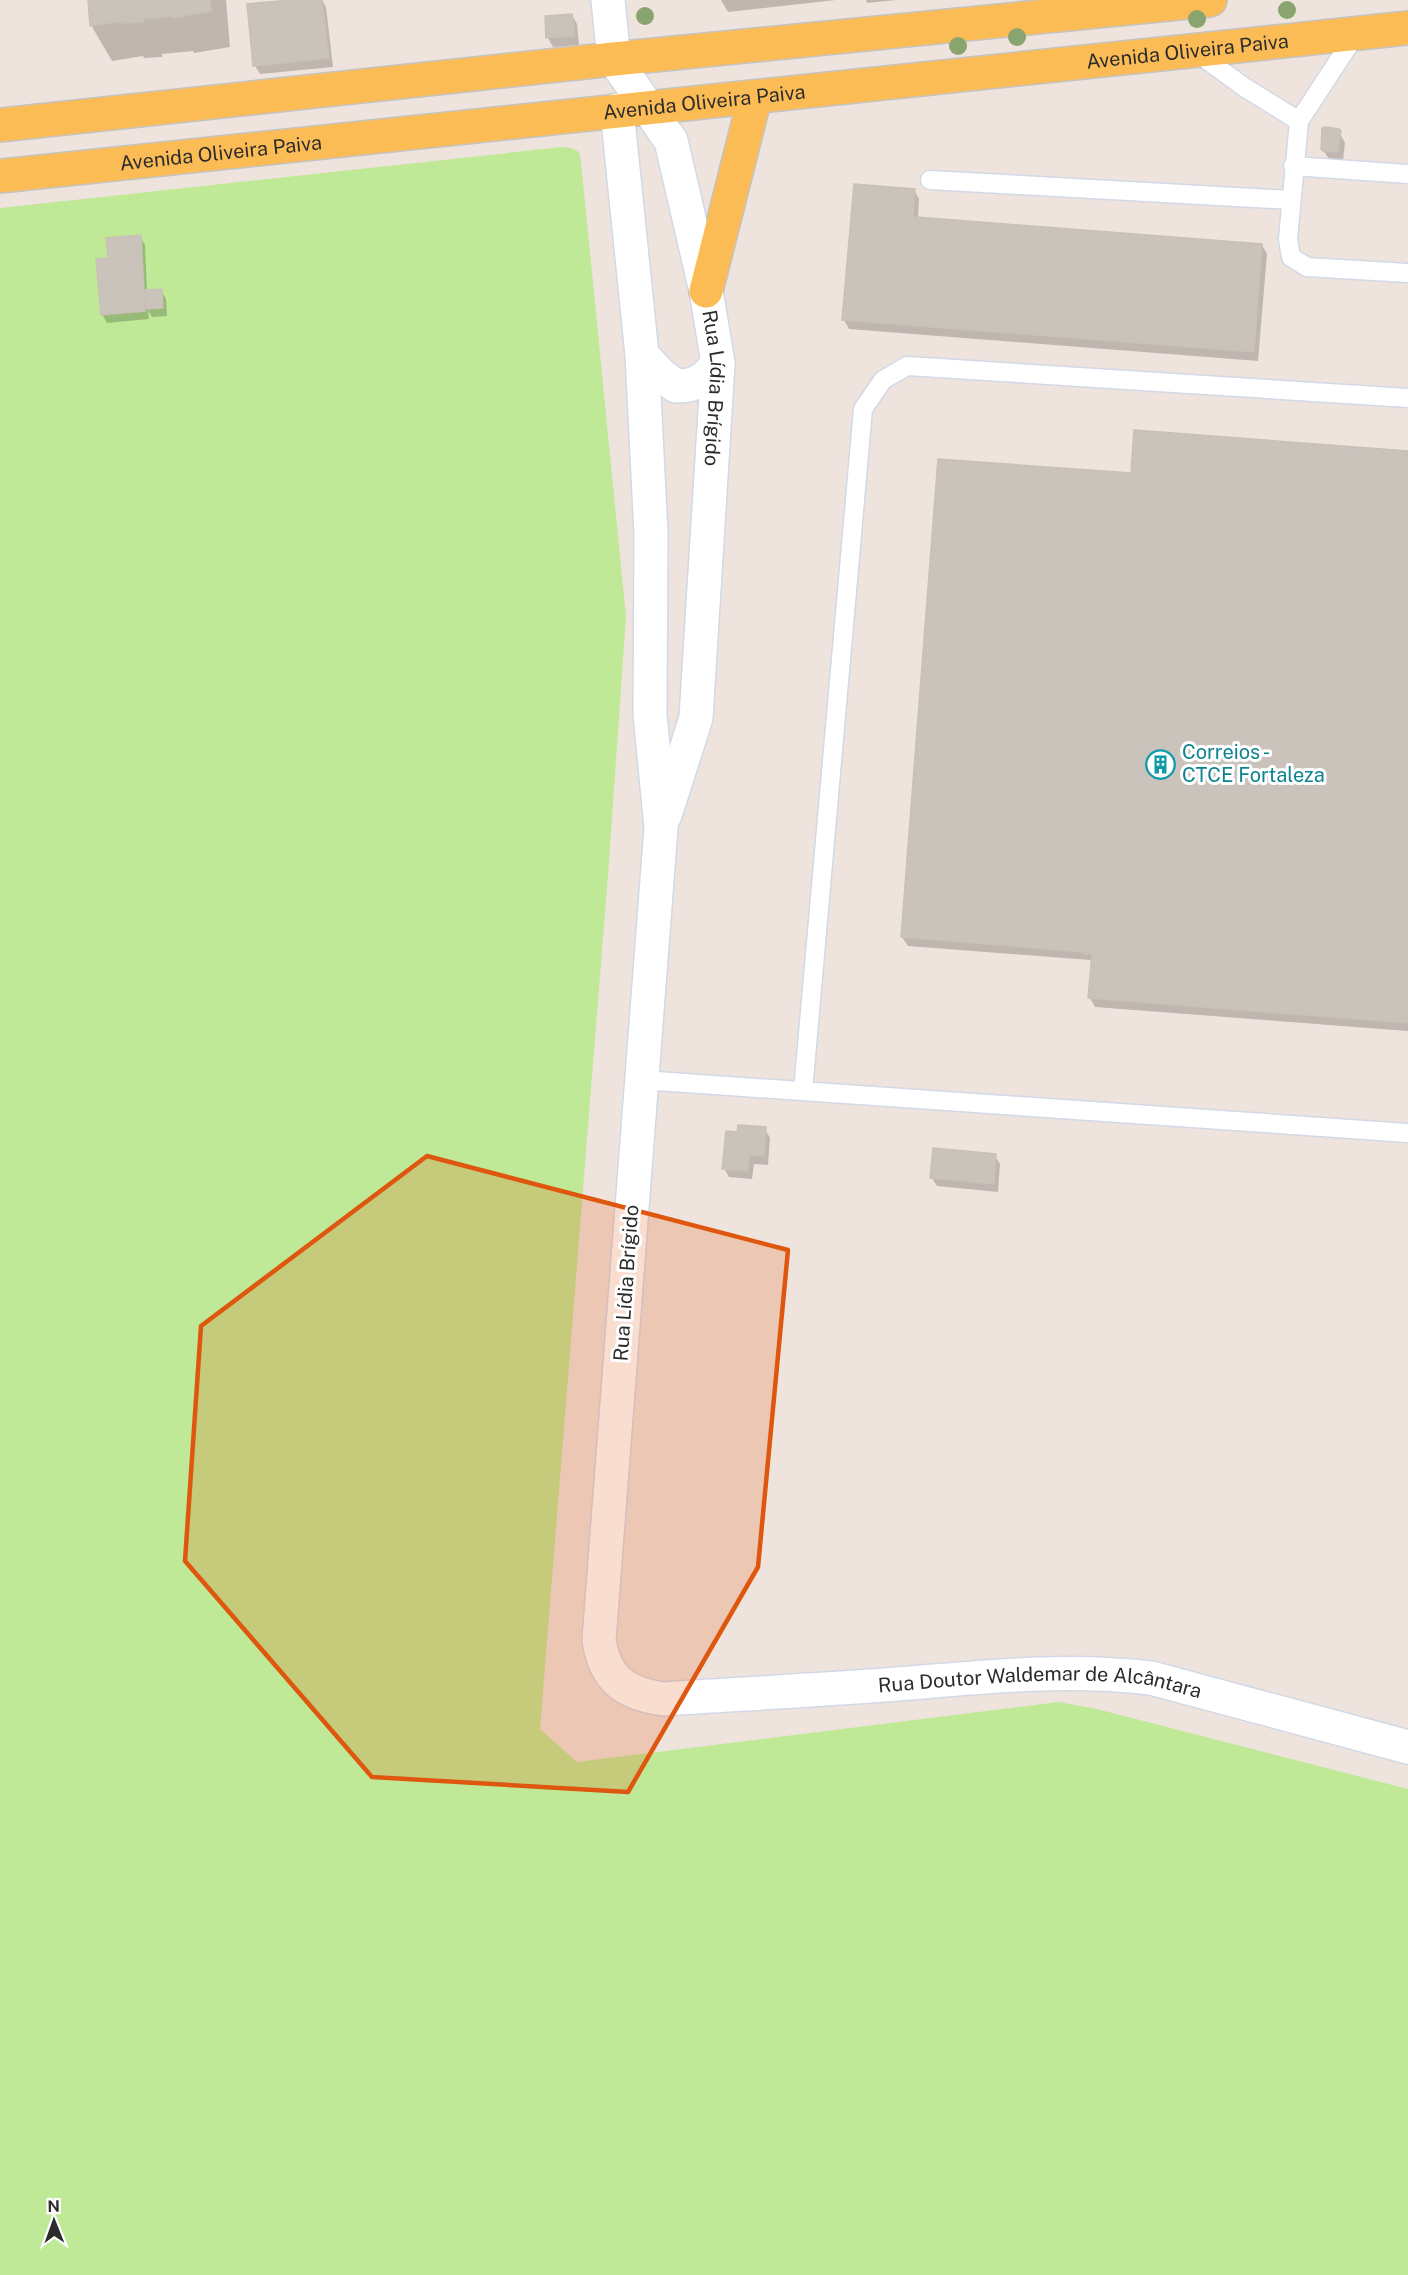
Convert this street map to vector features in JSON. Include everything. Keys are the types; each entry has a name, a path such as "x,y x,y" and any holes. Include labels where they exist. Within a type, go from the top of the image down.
{"main road":[{"path":"0,125 614,59 1210,0"},
{"name":"Avenida Oliveira Paiva","path":"0,176 1408,28"},
{"path":"706,291 755,97"}],"street":[{"name":"Rua Lídia Brígido","path":"608,0 614,59 633,109 651,533 650,714 661,828 599,1640 601,1654 616,1681 631,1692 664,1699"},
{"name":"Rua Lídia Brígido","path":"633,109 671,141 706,291 718,363 696,718 661,828"},
{"path":"642,355 662,376 676,386 700,383 708,377 718,363"},
{"name":"Rua Doutor Waldemar de Alcântara","path":"664,1699 1038,1673 1110,1673 1151,1678 1408,1748"}],"lane":[{"path":"1356,34 1299,121 1288,239 1291,257 1307,267 1408,273"},
{"path":"1195,51 1244,87 1299,121"},
{"path":"1293,166 1408,174"},
{"path":"930,180 1291,200"},
{"path":"803,1091 863,409 883,380 907,366 1408,398"},
{"path":"642,1080 1408,1133"}],"highlighted area":[{"path":"427,1156 788,1250 758,1567 628,1792 372,1777 185,1561 201,1326"}],"green space":[{"path":"562,147 579,152 581,161 626,617 608,876 540,1729 577,1762 1059,1702 1097,1709 1408,1789 1408,2275 0,2275 0,208"}],"building":[{"path":"88,0 210,0 211,11 172,18 171,16 143,19 143,22 122,23 122,21 90,26"},
{"path":"322,0 329,58 253,66 247,4"},
{"path":"572,14 575,36 546,38 545,16"},
{"path":"1322,128 1341,131 1338,152 1321,149"},
{"path":"854,184 915,189 913,216 917,217 1262,244 1254,352 842,320"},
{"path":"141,235 145,311 101,315 96,259 108,258 106,238"},
{"path":"162,289 163,308 146,309 144,290"},
{"name":"Correios - CTCE Fortaleza","path":"1134,430 1408,451 1408,1023 1088,998 1092,954 901,937 938,459 1131,473"},
{"path":"738,1125 766,1127 764,1156 749,1155 748,1171 722,1169 726,1131 737,1132"},
{"path":"933,1148 996,1154 994,1184 930,1178"}],"place":[{"name":"Correios - CTCE Fortaleza","path":"1161,764"}]}
